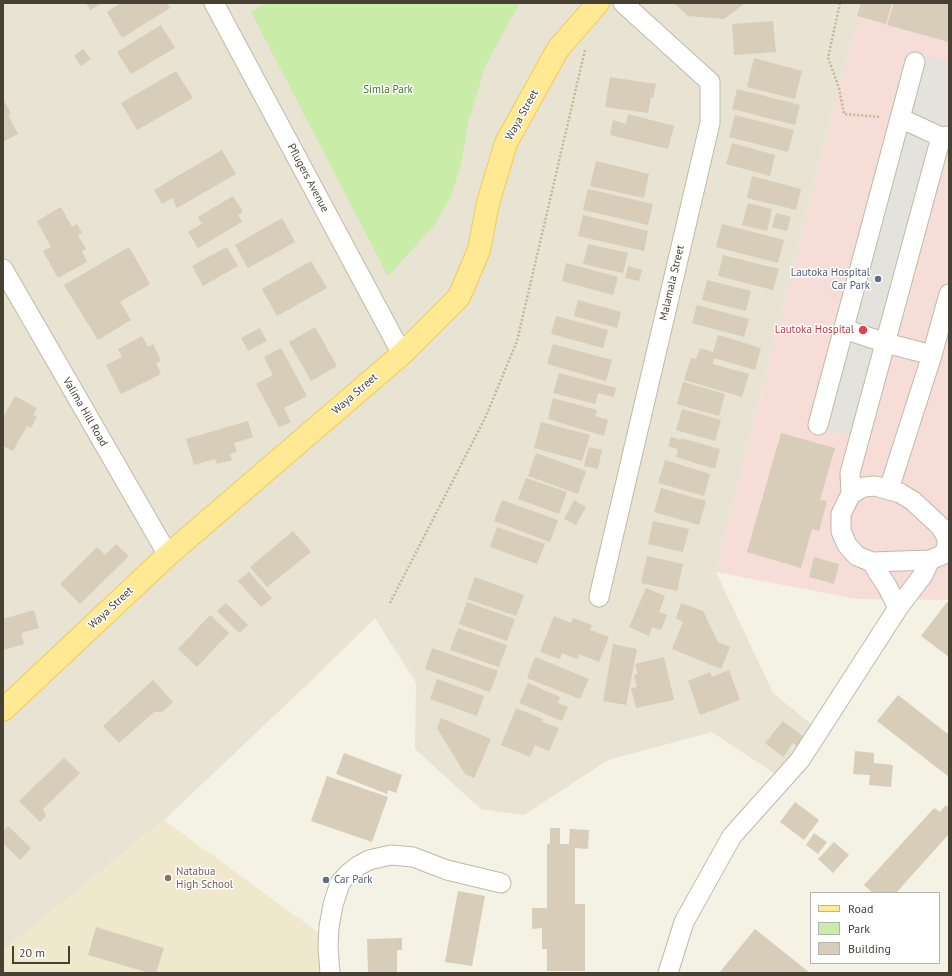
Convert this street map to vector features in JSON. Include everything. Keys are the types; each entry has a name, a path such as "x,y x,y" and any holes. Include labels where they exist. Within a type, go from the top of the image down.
{"main road":[{"name":"Waya Street","path":"3,710 168,555 402,354 459,297 479,250 488,203 506,144 558,49 598,3"}],"street":[{"name":"Pflugers Avenue","path":"214,3 402,354"},
{"name":"Malamala Street","path":"599,597 710,122 710,82 623,3"},
{"path":"818,425 915,62"},
{"path":"851,494 864,487 876,486 900,493 913,501 941,527 947,538 948,549 942,555 930,560 872,562 857,556 847,545 841,530 841,514 851,494 850,473 945,136 900,118"},
{"name":"Valima Hill Road","path":"3,269 8,290 168,555"},
{"path":"889,489 932,355 949,294"},
{"path":"844,329 886,343 932,355"},
{"path":"668,973 684,922 732,836 800,760 898,608 923,574 930,560"},
{"path":"872,562 876,571 888,586 898,608"},
{"path":"330,973 328,947 329,927 333,905 340,883 358,866 369,860 391,855 413,856 447,870 501,884"}],"path":[{"path":"840,3 828,58 839,88 844,114 900,118"},
{"path":"390,603 486,416 517,341 586,46"}],"shaded area":[{"path":"3,3 864,3 839,88 716,572 773,693 818,730 780,777 712,732 608,760 524,815 481,809 415,749 416,683 375,618 164,820 3,951"},
{"name":"Lautoka Hospital","path":"864,3 949,3 949,600 857,599 716,572 839,88"},
{"name":"Lautoka Hospital Car Park","path":"907,51 949,62 949,133 868,439 807,425"},
{"name":"Natabua High School","path":"164,820 323,936 326,973 3,973 3,951"}],"green space":[{"name":"Simla Park","path":"266,3 520,3 486,64 469,119 460,168 451,196 435,224 388,276 251,12"}],"building":[{"path":"86,3 102,3 90,10"},
{"path":"121,3 167,3 170,8 122,38 107,12"},
{"path":"674,3 745,3 724,19 688,16"},
{"path":"861,3 892,3 886,24 857,16"},
{"path":"894,3 949,3 949,42 887,25"},
{"path":"773,21 776,52 734,55 732,24"},
{"path":"161,25 175,48 131,74 117,52"},
{"path":"83,49 91,59 81,66 74,56"},
{"path":"754,58 802,71 795,99 747,87"},
{"path":"176,71 193,98 137,130 121,103"},
{"path":"610,77 656,84 653,98 651,97 648,113 605,107"},
{"path":"737,89 800,105 795,125 732,109"},
{"path":"3,98 11,114 8,115 18,134 3,142"},
{"path":"628,114 674,126 668,149 610,135 613,120 626,124"},
{"path":"735,115 794,130 788,152 729,137"},
{"path":"732,143 775,155 770,176 726,164"},
{"path":"222,150 236,174 177,208 172,198 162,204 154,190"},
{"path":"596,161 649,174 644,198 590,186"},
{"path":"752,176 801,189 796,210 747,198"},
{"path":"588,189 653,204 648,225 583,210"},
{"path":"233,196 243,212 238,215 242,222 198,248 188,232 202,224 198,217"},
{"path":"748,203 772,209 767,231 742,225"},
{"path":"61,207 72,227 77,224 82,233 78,235 86,249 82,251 87,262 58,278 43,251 51,247 37,221"},
{"path":"776,213 791,217 787,231 772,227"},
{"path":"583,215 648,231 644,251 578,236"},
{"path":"282,218 295,242 248,268 235,245"},
{"path":"722,224 784,240 778,263 716,247"},
{"path":"588,244 628,253 623,273 583,264"},
{"path":"129,247 150,284 120,302 131,320 98,340 64,285"},
{"path":"227,247 238,266 203,286 192,266"},
{"path":"723,255 779,269 773,290 718,276"},
{"path":"311,261 327,288 277,316 262,289"},
{"path":"566,263 618,277 613,295 562,281"},
{"path":"628,266 642,270 639,281 625,278"},
{"path":"707,280 751,291 746,311 702,300"},
{"path":"578,300 621,312 617,328 574,316"},
{"path":"697,305 749,319 744,337 692,323"},
{"path":"556,316 608,330 603,348 551,334"},
{"path":"315,327 337,366 311,381 289,342"},
{"path":"260,328 267,341 248,351 241,338"},
{"path":"718,335 761,348 755,370 714,358 713,364 749,374 742,397 684,380 691,358 696,359 700,348 713,352"},
{"path":"142,336 148,347 153,344 161,361 156,363 161,374 121,394 106,365 122,357 118,349"},
{"path":"553,344 612,360 606,381 547,364"},
{"path":"281,348 307,396 284,408 291,422 279,427 256,384 273,375 264,357"},
{"path":"559,373 616,388 614,397 598,393 595,404 553,393"},
{"path":"683,382 725,394 719,416 677,404"},
{"path":"15,396 37,408 33,415 37,417 31,428 27,426 13,451 3,446 3,418"},
{"path":"553,398 597,410 595,416 608,420 604,436 548,419"},
{"path":"682,409 721,420 715,441 676,430"},
{"path":"248,421 253,437 234,443 237,452 230,454 232,460 217,464 215,459 194,465 186,439"},
{"path":"541,422 590,435 582,461 534,448"},
{"path":"781,433 835,448 820,500 827,501 819,531 812,529 801,568 747,552"},
{"path":"671,437 681,440 681,438 720,449 715,469 676,457 678,449 668,446"},
{"path":"589,447 602,450 598,469 584,466"},
{"path":"536,453 586,471 578,494 528,476"},
{"path":"665,460 710,474 704,496 658,483"},
{"path":"526,478 567,492 559,514 518,499"},
{"path":"661,488 706,501 699,525 654,512"},
{"path":"502,500 558,520 550,542 494,521"},
{"path":"574,500 586,507 576,525 564,519"},
{"path":"653,521 689,529 683,552 648,544"},
{"path":"497,527 545,544 537,564 490,547"},
{"path":"293,531 311,552 267,587 250,567"},
{"path":"116,544 129,556 80,604 60,584 97,547 105,555"},
{"path":"647,556 683,564 677,591 641,583"},
{"path":"814,557 839,564 834,584 809,577"},
{"path":"249,572 272,598 261,607 238,581"},
{"path":"475,577 524,595 516,616 467,599"},
{"path":"646,588 665,596 659,612 667,615 661,630 652,627 649,636 629,627"},
{"path":"467,602 515,619 507,641 459,624"},
{"path":"947,602 949,604 949,657 921,636"},
{"path":"226,603 248,625 239,633 217,611"},
{"path":"681,603 703,611 718,642 730,647 721,669 672,649 683,622 676,618"},
{"path":"34,610 39,628 21,633 24,644 3,650 3,619"},
{"path":"210,615 229,633 197,667 178,649"},
{"path":"554,616 571,623 573,618 592,625 590,630 609,637 599,662 579,654 577,659 562,653 560,659 540,652"},
{"path":"458,628 507,645 499,667 450,650"},
{"path":"613,644 637,649 626,705 603,701"},
{"path":"432,648 498,671 490,692 425,669"},
{"path":"535,657 589,679 580,699 527,678"},
{"path":"664,657 674,700 636,708 631,688 637,687 634,675 638,674 635,664"},
{"path":"729,670 740,700 700,715 688,681 710,672 712,677"},
{"path":"437,679 484,696 477,716 430,699"},
{"path":"153,680 173,702 162,712 154,712 119,743 103,726"},
{"path":"528,683 560,697 558,703 568,707 562,721 519,703"},
{"path":"898,695 949,735 949,777 877,721"},
{"path":"516,708 543,719 542,722 559,728 549,751 535,745 530,757 501,745"},
{"path":"441,718 491,739 474,778 465,774 437,728"},
{"path":"783,721 805,738 798,747 793,743 783,757 765,743"},
{"path":"855,751 874,753 874,763 893,765 891,787 869,785 870,775 853,774"},
{"path":"344,753 402,775 396,793 388,790 387,794 336,774"},
{"path":"64,758 80,773 43,809 46,816 40,822 19,801"},
{"path":"327,776 388,797 372,842 311,821"},
{"path":"795,802 819,820 804,840 780,822"},
{"path":"946,805 949,808 949,834 897,892 872,892 864,885 934,808 940,812"},
{"path":"8,826 31,848 20,860 3,843 3,831"},
{"path":"550,828 560,828 560,844 569,844 570,829 589,830 588,849 575,848 575,904 585,904 585,971 547,971 547,949 542,949 542,928 532,929 532,908 547,908 547,844 550,844"},
{"path":"814,833 827,842 818,854 806,845"},
{"path":"834,842 849,855 833,873 818,859"},
{"path":"458,891 485,896 472,966 445,962"},
{"path":"96,927 164,948 156,973 149,973 88,955"},
{"path":"755,929 810,973 719,973"},
{"path":"402,938 402,950 397,950 397,973 368,973 367,939"}],"place":[{"name":"Lautoka Hospital Car Park","path":"878,279"},
{"name":"Lautoka Hospital","path":"863,330"},
{"name":"Natabua High School","path":"168,878"},
{"name":"Car Park","path":"326,880"}]}
